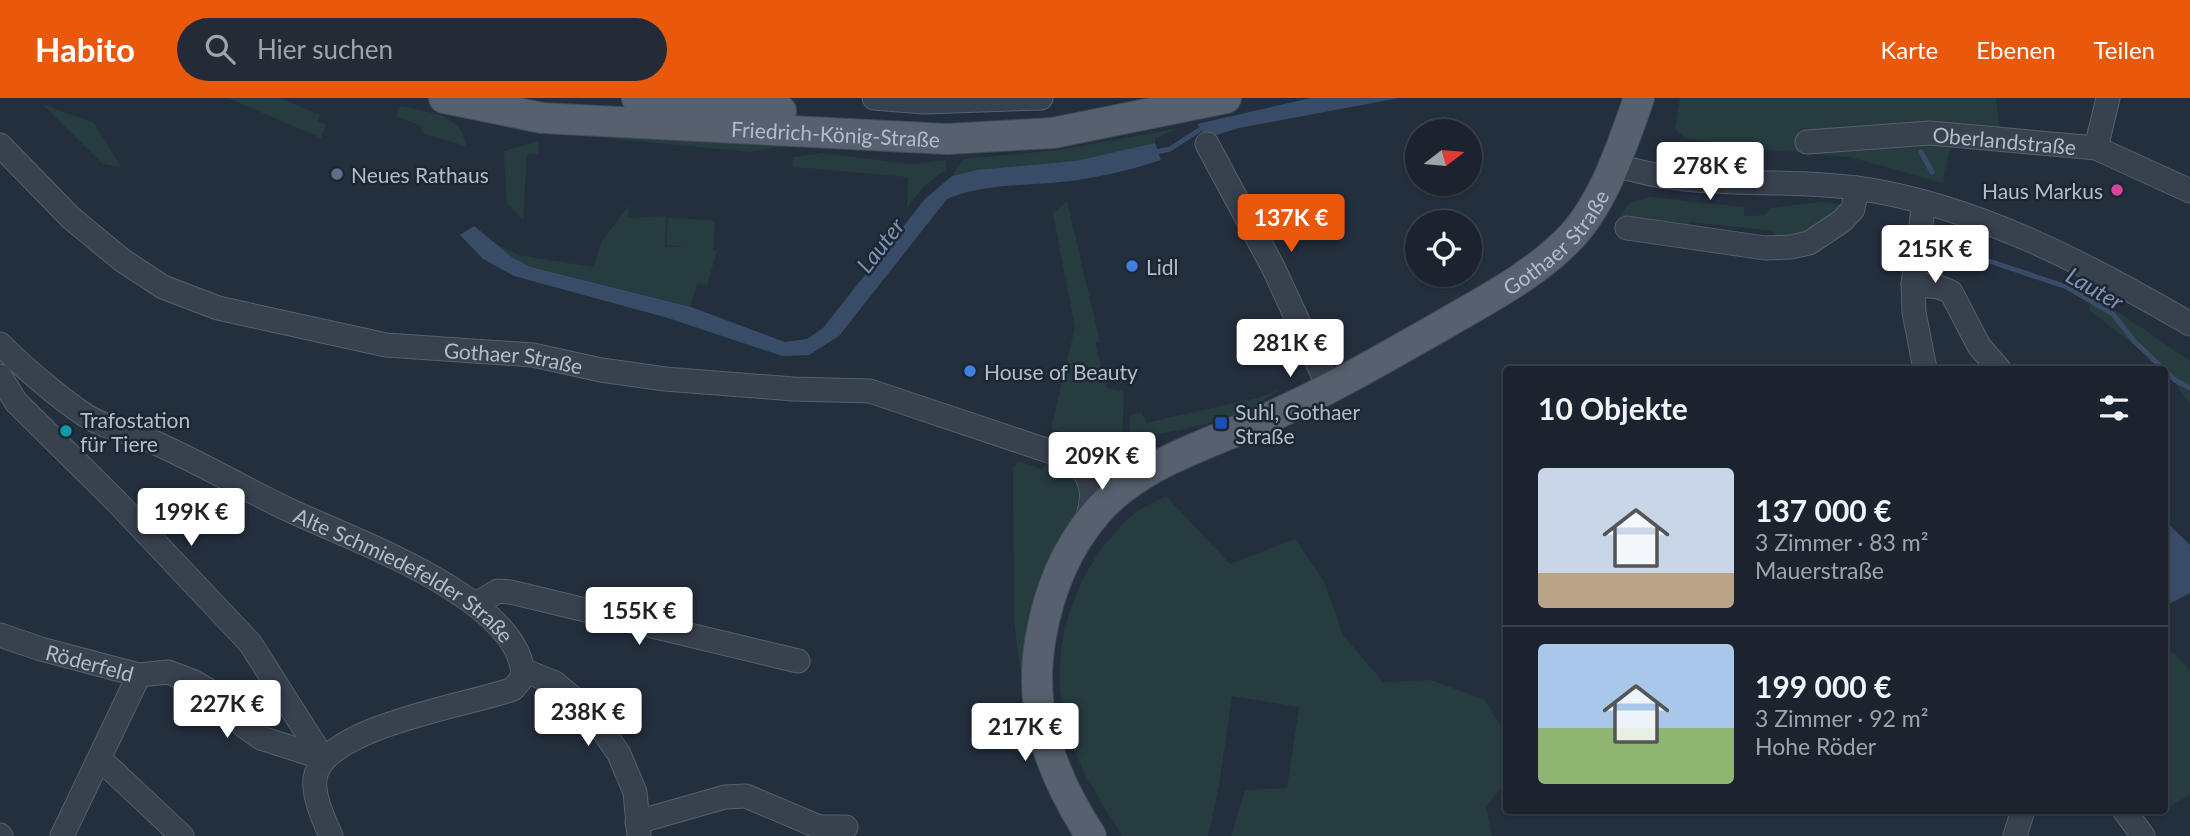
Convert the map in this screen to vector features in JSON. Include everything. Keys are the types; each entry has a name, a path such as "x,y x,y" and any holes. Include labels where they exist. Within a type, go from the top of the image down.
{"main road":[{"name":"Friedrich-König-Straße","path":"444,98 542,118 947,139 1053,133 1226,98"},
{"name":"Friedrich-König-Straße","path":"636,98 965,123 1050,117 1150,98"},
{"name":"Gothaer Straße","path":"1139,478 1180,454 1329,388 1534,269 1573,234 1600,192 1639,98"},
{"path":"1091,836 1058,780 1040,724 1036,694 1037,667 1046,607 1055,580 1098,511 1139,478"}],"street":[{"path":"874,98 924,103 1041,98"},
{"path":"2096,148 2108,98"},
{"name":"Oberlandstraße","path":"1807,142 1930,133 2096,148 2190,191"},
{"path":"1207,144 1273,267 1329,388"},
{"name":"Gothaer Straße","path":"0,145 71,218 122,260 163,287 218,308 386,345 533,355 601,370 666,380 793,389 870,391 1076,460 1139,478"},
{"path":"1613,164 1688,180 1857,188 1924,202 2056,254 2190,324"},
{"path":"1627,228 1765,248 1791,247 1809,243 1842,221 1853,209 1857,188"},
{"path":"1924,202 1913,284 1914,312 1924,366"},
{"path":"1913,284 1939,287 1951,292 1979,346 1996,366"},
{"name":"Alte Schmiedefelder Straße","path":"2,352 86,415 207,466 287,509 424,572 476,604 503,629 517,649 523,677 513,689 369,730 323,758"},
{"path":"0,376 16,402 125,510 250,643 323,758 315,780 322,815 331,836"},
{"path":"1076,460 1089,475 1093,487 1093,503 1085,528"},
{"path":"476,604 498,591 510,592 798,661"},
{"name":"Röderfeld","path":"0,635 41,649 139,675 168,672 192,681 208,690 243,726 261,737 323,758"},
{"path":"523,670 555,683 590,713 619,754 635,792 638,829 725,797 746,796 819,827 846,827"},
{"path":"62,836 139,675"},
{"path":"100,758 182,836"},
{"path":"2015,836 2022,814"},
{"path":"2127,814 2143,836"}],"green space":[{"path":"228,98 279,98 320,115 318,121 326,125 321,138"},
{"path":"1680,98 1996,98 2000,133 1954,129 1943,183 1849,157 1745,148 1685,138 1675,129"},
{"path":"42,104 94,123 121,167 103,164"},
{"path":"401,106 433,113 451,121 463,135 466,146 424,134 419,125 396,116"},
{"path":"1179,128 1156,138 1155,143 1110,155 952,176 963,159 1060,150"},
{"path":"600,132 955,147 918,153 802,143 749,152 616,139"},
{"path":"539,141 538,154 527,154 523,220 507,203 504,151"},
{"path":"823,153 911,164 946,160 945,170 924,186 907,208 908,177 792,167 793,157"},
{"path":"1650,197 1744,207 1744,216 1765,215 1770,208 1820,202 1842,204 1841,212 1822,228 1777,242 1774,231 1690,222 1687,232 1622,219 1620,216 1629,203"},
{"path":"1067,201 1100,342 1095,343 1107,388 1124,391 1122,441 1101,442 1051,429 1075,327 1053,213"},
{"path":"629,205 628,218 666,216 665,246 696,248 666,245 668,217 715,221 713,250 717,251 707,285 697,283 691,307 531,267 513,258 493,242 518,255 593,267 602,241"},
{"path":"2091,300 2120,313 2190,361 2190,404 2168,373 2168,366 2161,366 2089,310"},
{"path":"1280,389 1263,401 1227,417 1188,428 1129,439 1130,415 1142,412 1146,423 1261,397"},
{"path":"1050,460 1070,467 1086,497 1052,561 1035,603 1021,674 1014,622 1013,467 1019,461 1042,469"},
{"path":"1166,496 1230,564 1295,539 1324,581 1343,635 1383,682 1431,680 1485,700 1503,730 1503,785 1486,807 1492,836 1231,836 1245,790 1287,788 1299,707 1232,696 1219,786 1208,836 1122,836 1098,797 1070,741 1061,698 1060,669 1069,614 1079,588 1109,539 1142,508"},
{"path":"2168,651 2190,670 2190,795 2168,807"}],"water":[{"path":"1311,98 1399,98 1239,128 1207,138 1197,124"},
{"path":"1155,143 1161,160 1136,168 1073,181 988,188 947,199 839,336 809,355 782,356 668,318 514,276 483,259 460,235 474,226 513,258 531,267 691,307 785,342 807,339 823,328 925,199 952,176 977,170 1076,161"},
{"path":"2168,524 2190,545 2190,593 2168,604"}],"waterway":[{"name":"Lauter","path":"1151,153 1170,149 1204,127"},
{"name":"Lauter","path":"1921,152 1932,172"},
{"name":"Lauter","path":"1966,242 1986,260 2067,287 2113,314 2134,341 2160,366"},
{"name":"Lauter","path":"2168,373 2190,388"}],"place":[{"name":"Neues Rathaus","path":"337,174"},
{"name":"Haus Markus","path":"2117,190"},
{"name":"Lidl","path":"1132,266"},
{"name":"House of Beauty","path":"970,371"},
{"name":"Suhl, Gothaer Straße","path":"1221,423"},
{"name":"Trafostation für Tiere","path":"66,431"}]}
